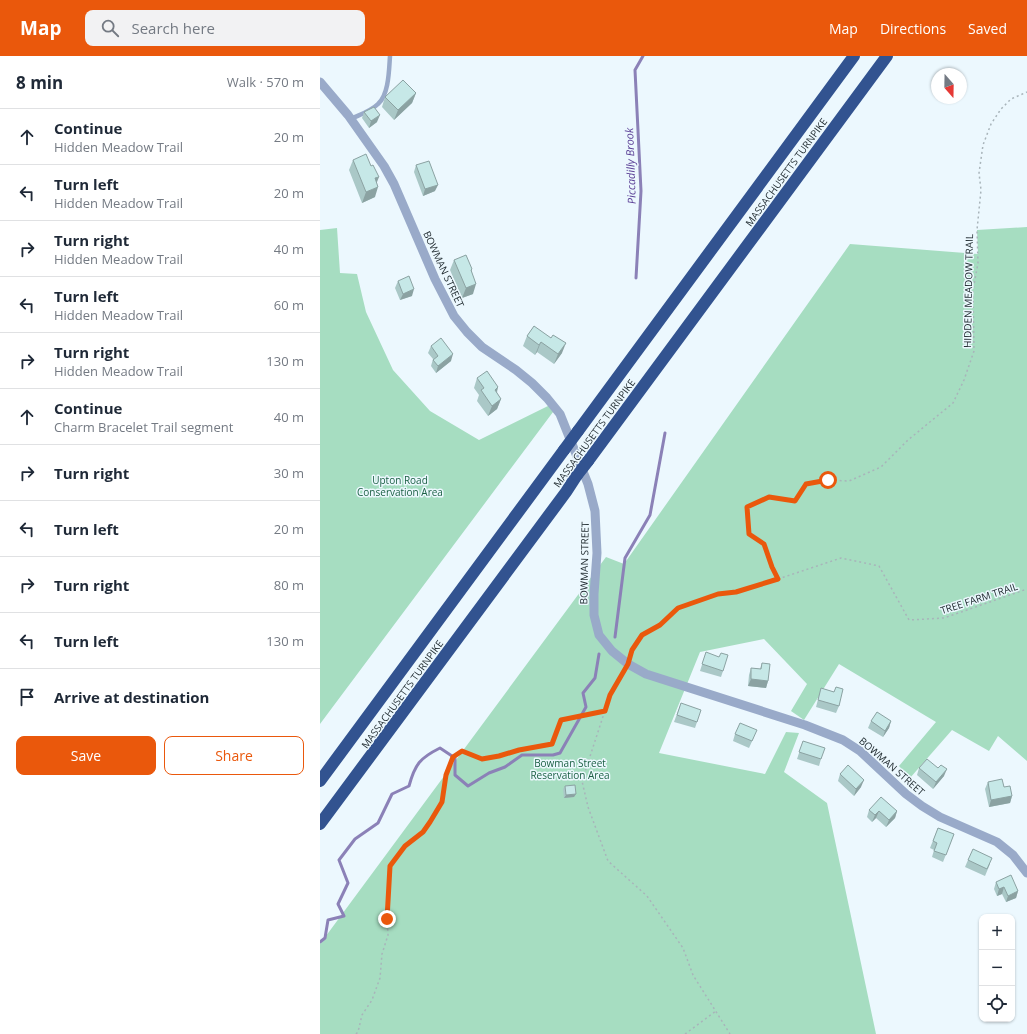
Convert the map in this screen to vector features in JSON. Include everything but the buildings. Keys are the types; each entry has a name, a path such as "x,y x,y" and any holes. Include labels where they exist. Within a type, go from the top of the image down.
{"highway":[{"name":"MASSACHUSETTS TURNPIKE","path":"320,781 854,56"},
{"name":"MASSACHUSETTS TURNPIKE","path":"320,824 887,56"}],"street":[{"name":"BOWMAN STREET","path":"320,82 351,119 384,166 394,184 435,279 454,316 482,347 532,383 560,414 588,484 595,511 597,553 594,615 600,635 612,651 628,664 646,674 805,725 843,740 860,751 906,794 922,806 940,817 997,842 1013,855 1027,873"}],"lane":[{"path":"351,119 378,105 384,98 389,73 390,56"}],"path":[{"name":"HIDDEN MEADOW TRAIL","path":"778,579 764,544 749,534 747,507 769,497 795,501 806,484 828,480 849,481 881,467 908,440 953,403 964,380 974,350 973,290 978,263 976,230 981,190 979,173 983,145 991,124 1001,109 1011,99 1027,92"},
{"name":"TREE FARM TRAIL","path":"778,579 841,558 879,566 909,620 944,618 1027,589"},
{"path":"730,1034 693,974 682,948 647,896 608,861 588,807 582,781 610,695 628,664 632,650 642,635 660,625 678,608 718,594 736,592 778,579"},
{"path":"356,1034 358,1032 362,1015 372,1000 380,978 382,954 388,935 387,919 390,866 405,846 423,832 442,802 446,775 453,757 462,751 482,759 552,744 561,720 605,711"},
{"path":"685,1034 716,1011"}],"green space":[{"name":"Bowman Street Reservation Area","path":"1027,227 1027,761 998,736 989,751 952,730 910,778 899,766 936,722 839,664 804,720 791,711 807,684 764,639 700,652 659,753 765,774 786,732 799,733 784,772 827,803 876,1034 320,1034 320,944 606,557 624,564 850,244 978,254 977,230"},
{"name":"Upton Road Conservation Area","path":"337,228 340,273 357,274 366,312 393,370 430,411 479,440 550,405 556,408 320,724 320,230"}],"waterway":[{"name":"Piccadilly Brook","path":"636,278 641,191 635,70 643,56"},
{"name":"Piccadilly Brook","path":"615,637 625,558 650,515 665,433"},
{"name":"Piccadilly Brook","path":"320,942 325,938 328,920 344,916 338,904 348,883 339,860 355,839 378,823 392,794 409,786 419,762 440,748 455,758 455,775 468,786 489,773 505,767 522,755 553,755 560,753 586,707 583,693 595,678 599,654"}],"route":[{"path":"387,919 390,866 405,846 423,832 442,802 446,775 453,757 462,751 482,759 552,744 561,720 605,711 610,695 628,664 632,650 642,635 660,625 678,608 718,594 736,592 778,579 764,544 749,534 747,507 769,497 795,501 806,484 828,480"}]}
